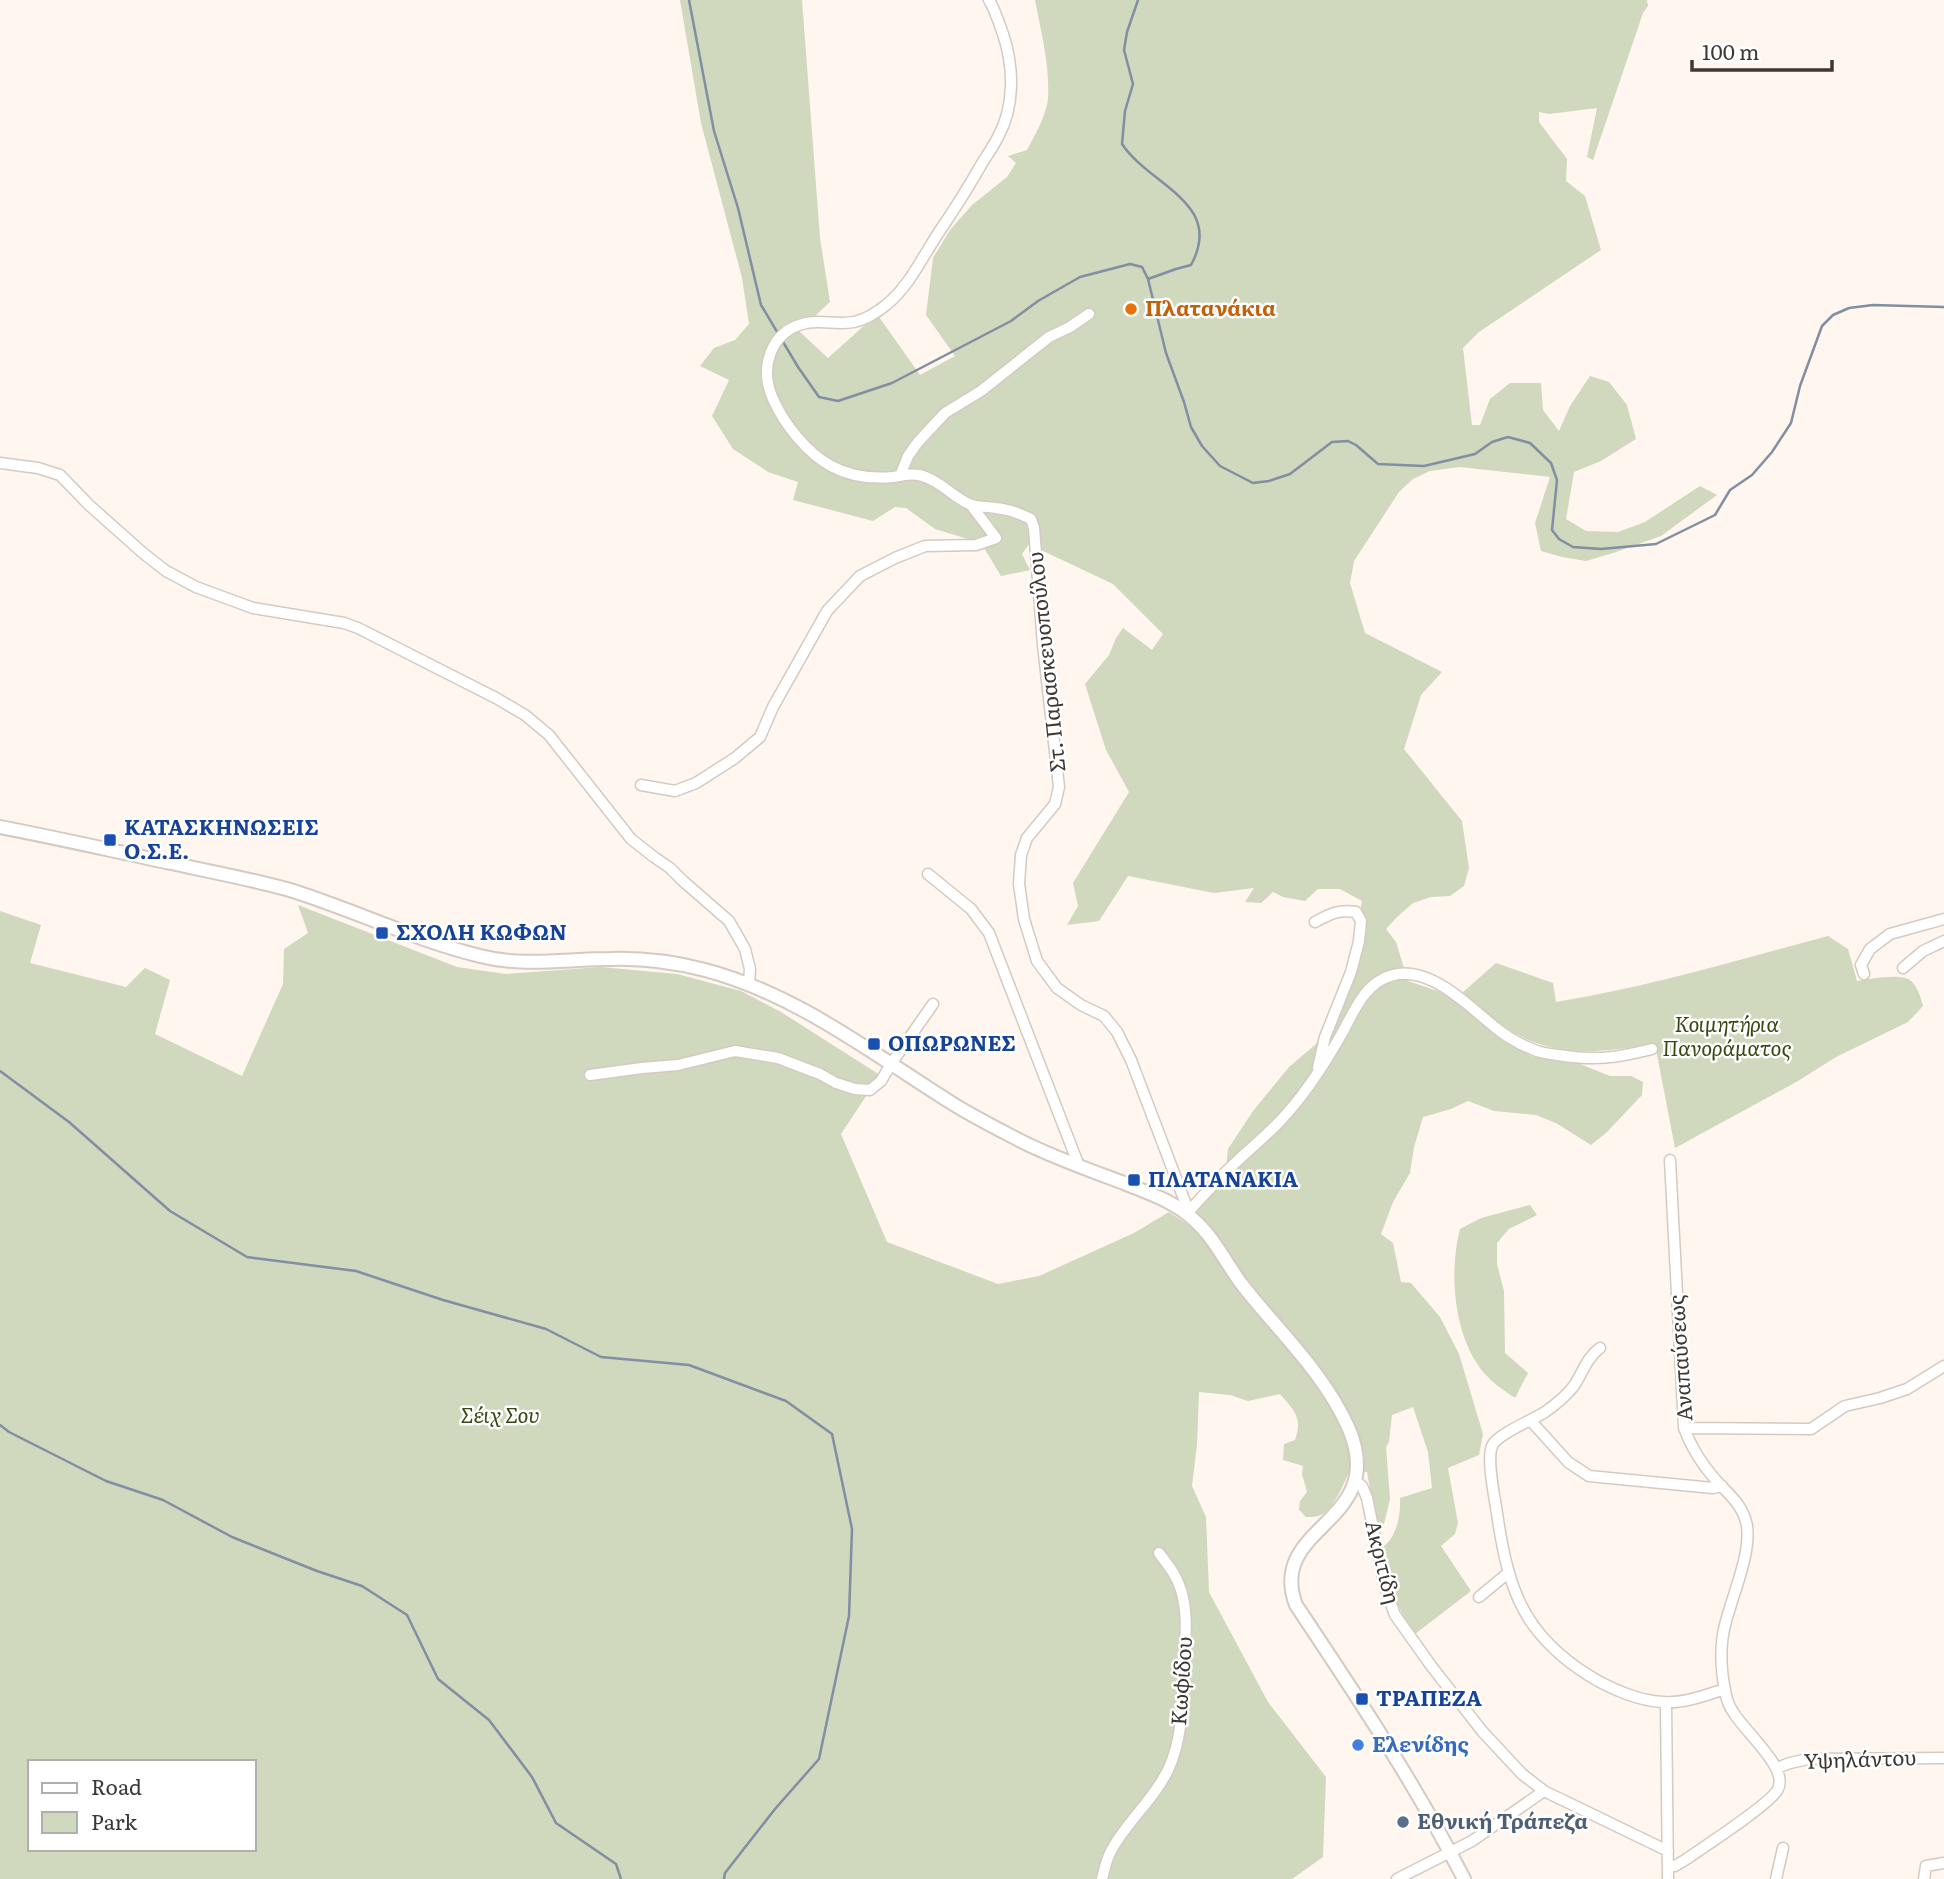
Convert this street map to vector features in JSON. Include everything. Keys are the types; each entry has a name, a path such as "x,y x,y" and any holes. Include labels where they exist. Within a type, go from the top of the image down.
{"main road":[{"path":"0,827 284,888 437,943 488,958 520,962 653,960 699,969 748,984 802,1009 977,1118 1027,1144 1164,1200 1190,1216 1307,1361 1345,1420 1357,1464 1355,1481 1335,1515 1308,1540 1300,1552 1292,1568 1292,1592 1296,1605 1388,1745 1464,1879"}],"street":[{"name":"Στ. Παρασκευοπούλου","path":"989,0 1011,64 1012,80 1008,110 999,135 964,195 903,288 887,305 857,322 822,322 796,326 780,338 771,351 766,364 767,377 773,399 786,421 813,452 831,466 860,477 900,476 909,473 923,476 971,505 1006,509 1031,519 1059,787 1055,804 1027,838 1021,855 1019,884 1027,930 1037,961 1056,988 1104,1016 1117,1032 1190,1216"},
{"path":"900,476 908,456 918,442 946,413 981,391 1049,337 1089,314"},
{"path":"0,463 38,468 60,475 143,553 181,580 253,608 344,623 358,628 453,675 524,715 549,735 631,839 670,867 729,921 745,949 750,969 748,984"},
{"path":"641,785 675,791 696,783 735,758 760,737 773,707 827,611 860,576 925,546 976,545 996,538 971,505"},
{"path":"928,874 971,909 989,933 1079,1166"},
{"path":"1315,922 1344,910 1356,912 1361,922 1351,972 1325,1037 1316,1076"},
{"path":"1864,974 1861,964 1870,949 1890,934 1944,919"},
{"path":"1903,968 1923,951 1943,943"},
{"path":"1190,1216 1189,1210 1282,1119 1316,1076 1364,995 1379,981 1398,974 1414,975 1444,987 1497,1029 1539,1052 1596,1060 1652,1049"},
{"path":"590,1075 678,1065 735,1051 778,1058 836,1083 870,1090 881,1081 933,1004"},
{"name":"Αναπαύσεως","path":"1670,1160 1684,1428 1697,1454 1742,1509 1747,1534 1722,1639 1725,1689 1727,1700 1737,1718 1777,1768"},
{"path":"1600,1348 1590,1357 1567,1394 1531,1421 1499,1439 1491,1449 1493,1485 1508,1573 1532,1625 1552,1648 1567,1661 1613,1689 1666,1703 1693,1699 1725,1689"},
{"path":"1684,1428 1811,1429 1845,1406 1907,1388 1944,1366"},
{"path":"1531,1421 1569,1462 1589,1476 1713,1488 1721,1486"},
{"name":"Ακριτίδη","path":"1355,1481 1362,1486 1367,1498 1385,1587 1399,1622 1482,1731 1522,1774 1544,1791 1668,1851"},
{"name":"Κωφίδου","path":"1102,1879 1109,1855 1168,1769 1178,1735 1182,1711 1185,1611 1181,1590 1174,1574 1159,1553"},
{"path":"1479,1597 1508,1573"},
{"path":"1666,1703 1668,1879"},
{"name":"Υψηλάντου","path":"1777,1768 1808,1759 1944,1758"},
{"path":"1668,1866 1675,1866 1685,1860 1773,1795 1780,1785 1777,1768"},
{"path":"1397,1879 1472,1841 1544,1791"},
{"path":"1776,1879 1783,1848"},
{"path":"1924,1879 1926,1867 1944,1863"}],"green space":[{"name":"Σέιχ Σου","path":"680,0 802,0 820,238 830,302 799,331 828,358 877,314 920,375 955,356 926,315 933,258 950,230 972,205 1007,177 1016,163 1008,156 1027,150 1045,112 1048,74 1035,0 1647,0 1648,6 1643,13 1593,160 1587,157 1597,108 1549,114 1539,112 1539,122 1567,159 1566,181 1585,196 1601,250 1479,332 1463,348 1472,425 1480,425 1490,399 1510,383 1541,383 1543,410 1559,431 1570,406 1590,376 1609,382 1627,405 1636,439 1601,461 1574,472 1566,519 1586,531 1618,532 1645,522 1700,486 1717,495 1661,536 1586,561 1541,551 1535,523 1550,477 1460,467 1430,471 1413,479 1399,492 1354,561 1350,583 1365,633 1442,672 1421,695 1404,749 1462,821 1469,868 1464,886 1450,896 1431,897 1413,903 1386,929 1396,942 1408,981 1446,994 1497,1036 1531,1056 1580,1064 1610,1076 1631,1076 1643,1082 1642,1095 1591,1145 1556,1123 1536,1115 1494,1111 1468,1101 1423,1117 1410,1173 1393,1202 1381,1234 1393,1243 1401,1282 1411,1283 1440,1317 1459,1354 1483,1434 1479,1455 1448,1468 1458,1523 1455,1534 1441,1546 1471,1591 1415,1634 1395,1598 1384,1546 1392,1537 1397,1524 1400,1498 1432,1488 1428,1452 1413,1407 1392,1415 1386,1447 1390,1499 1384,1524 1379,1526 1375,1518 1367,1472 1350,1470 1337,1496 1323,1513 1306,1517 1299,1510 1300,1501 1307,1492 1302,1474 1303,1466 1283,1460 1284,1444 1295,1440 1298,1426 1296,1415 1280,1394 1248,1401 1230,1395 1199,1392 1192,1486 1206,1517 1209,1592 1268,1702 1326,1777 1323,1857 1292,1879 0,1879 0,911 41,925 30,963 126,987 145,968 170,980 155,1034 242,1076 283,984 284,949 308,933 298,905 457,967 506,974 601,967 677,974 741,991 781,1012 880,1075 841,1134 887,1242 998,1284 1039,1276 1134,1233 1169,1212 1194,1229 1196,1207 1225,1179 1228,1149 1253,1111 1289,1067 1316,1044 1346,972 1355,942 1362,901 1340,889 1318,889 1305,901 1283,897 1273,892 1261,903 1245,902 1254,888 1214,893 1128,876 1099,921 1067,925 1078,906 1073,883 1129,792 1106,750 1085,684 1109,655 1123,628 1152,650 1163,634 1113,584 1041,550 1034,537 1022,554 1030,570 1001,576 981,543 935,529 906,508 895,507 873,521 793,500 798,482 768,472 733,449 712,416 729,380 700,366 714,348 735,340 749,324 742,278 701,123"},
{"name":"Κοιμητήρια Πανοράματος","path":"1828,936 1848,949 1857,981 1884,977 1905,978 1915,985 1923,1006 1908,1022 1836,1057 1798,1081 1675,1148 1655,1044 1598,1051 1573,1051 1551,1047 1508,1029 1463,992 1496,963 1553,983 1556,1002 1659,981"},
{"path":"1530,1205 1537,1215 1509,1229 1497,1243 1497,1264 1504,1291 1505,1353 1528,1373 1515,1398 1489,1378 1468,1347 1457,1308 1456,1247 1460,1229 1481,1218"}],"waterway":[{"path":"689,0 714,131 738,208 761,305 819,397 838,401 892,383 1011,321 1038,301 1080,277 1130,264 1142,267 1148,279 1166,353 1191,427 1202,446 1220,466 1253,483 1269,481 1290,474 1332,442 1348,441 1378,464 1424,466 1475,454 1492,442 1508,437 1530,443 1551,463 1557,480 1552,530 1559,539 1573,547 1601,549 1656,544 1715,515 1730,490 1752,475 1772,452 1791,423 1800,386 1822,326 1833,315 1849,308 1873,305 1944,307"},
{"path":"1138,0 1124,50 1133,84 1125,111 1122,144 1134,159 1180,197 1191,211 1198,226 1199,244 1191,265 1148,279"},
{"path":"0,1071 69,1122 170,1211 247,1257 356,1271 443,1300 546,1329 601,1357 689,1365 786,1401 832,1434 852,1529 849,1616 819,1759 775,1809 725,1873 724,1879"},
{"path":"0,1425 106,1481 163,1500 232,1537 362,1586 407,1615 438,1679 489,1720 532,1777 556,1823 616,1864 621,1879"}],"place":[{"name":"Πλατανάκια","path":"1131,309"},
{"name":"ΚΑΤΑΣΚΗΝΩΣΕΙΣ Ο.Σ.Ε.","path":"110,840"},
{"name":"ΣΧΟΛΗ ΚΩΦΩΝ","path":"382,933"},
{"name":"ΟΠΩΡΩΝΕΣ","path":"874,1044"},
{"name":"ΠΛΑΤΑΝΑΚΙΑ","path":"1134,1180"},
{"name":"ΤΡΑΠΕΖΑ","path":"1362,1699"},
{"name":"Ελενίδης","path":"1358,1745"},
{"name":"Εθνική Τράπεζα","path":"1403,1822"}]}
